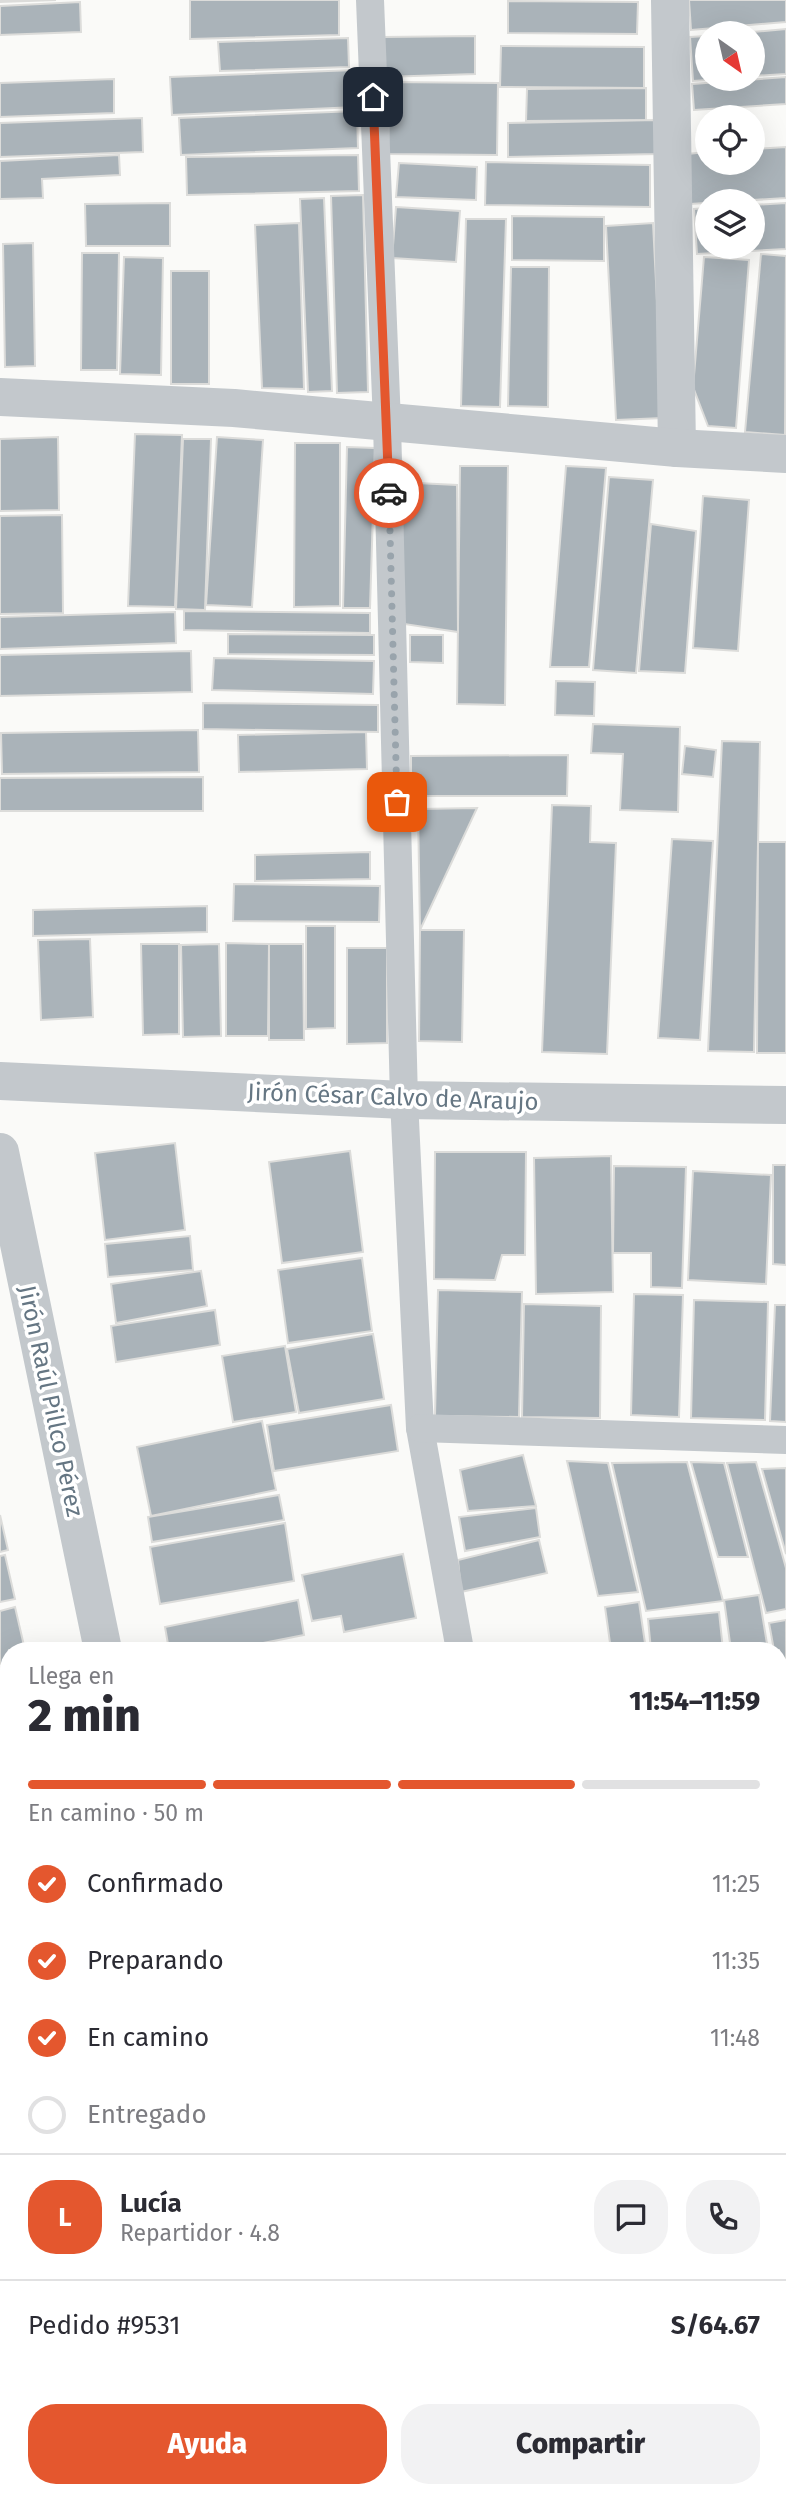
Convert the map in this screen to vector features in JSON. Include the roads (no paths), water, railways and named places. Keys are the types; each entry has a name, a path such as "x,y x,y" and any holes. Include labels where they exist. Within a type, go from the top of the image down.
{"street":[{"path":"670,0 677,448"},
{"path":"0,397 234,408 677,448 786,454"},
{"name":"Jirón César Calvo de Araujo","path":"0,1082 404,1100 786,1105"},
{"name":"Jirón Raúl Pillco Pérez","path":"0,1152 101,1642"}],"lane":[{"path":"370,0 387,423 404,1100 420,1428 459,1642"},
{"path":"420,1428 786,1440"}]}
